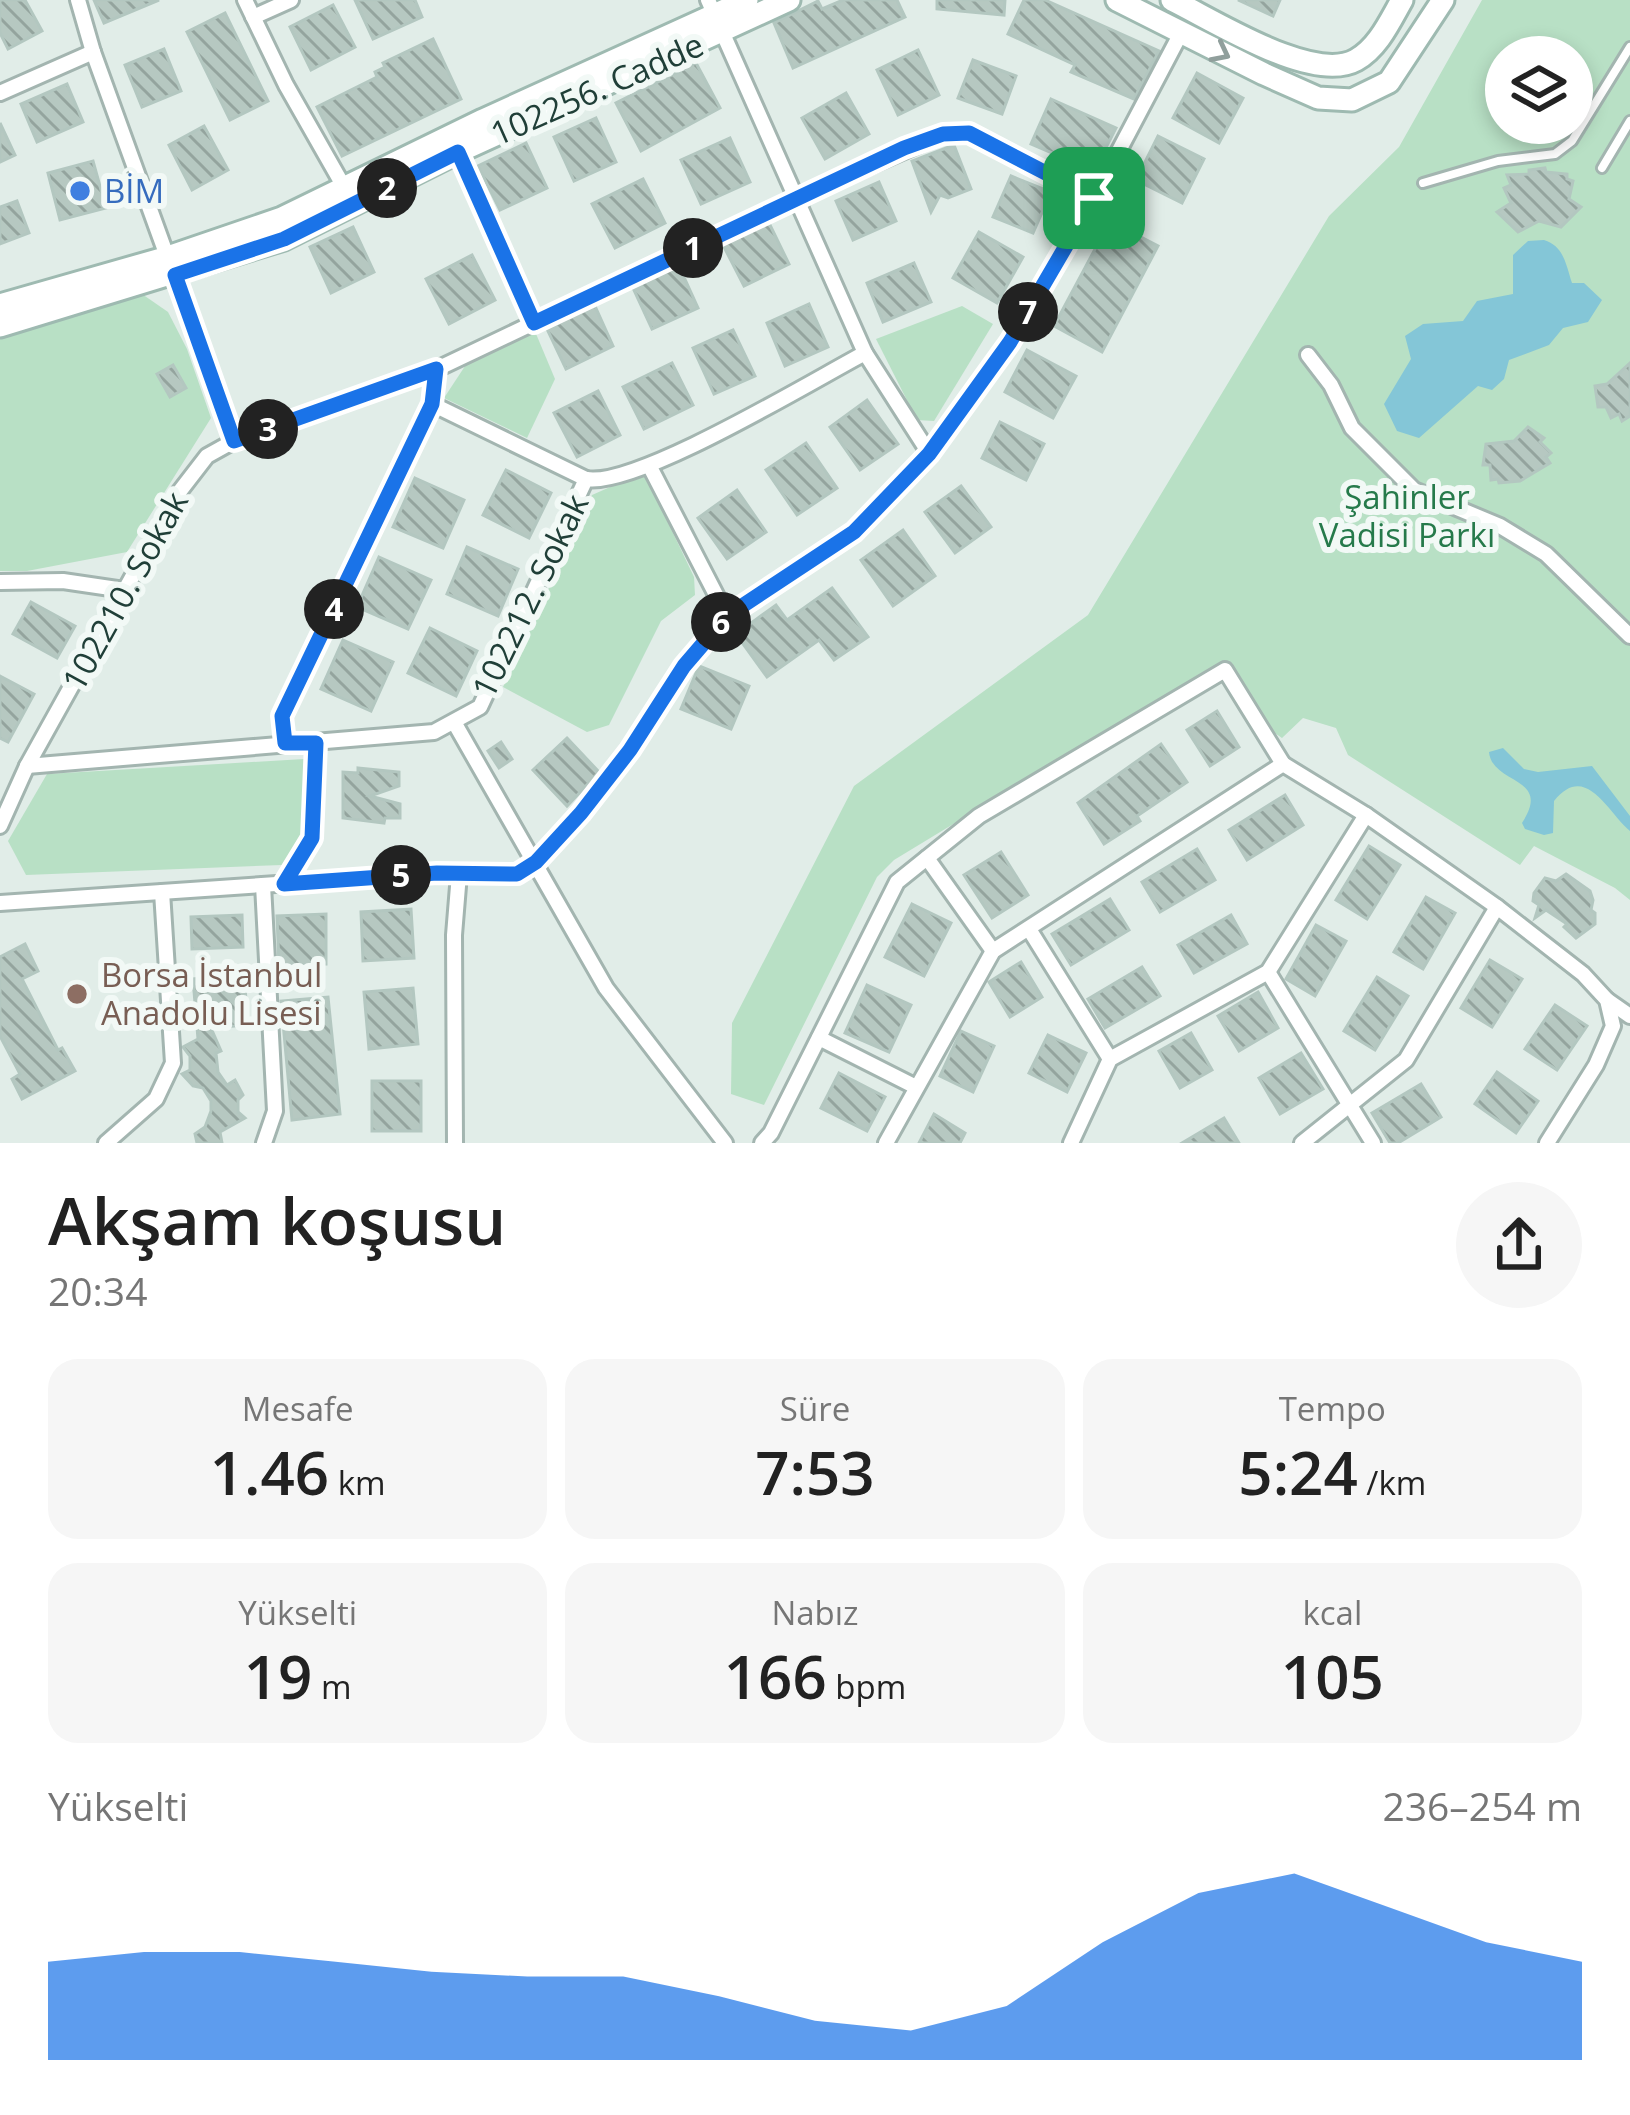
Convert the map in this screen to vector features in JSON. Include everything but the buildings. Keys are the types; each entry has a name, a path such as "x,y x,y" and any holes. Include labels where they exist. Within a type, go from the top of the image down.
{"street":[{"path":"78,0 234,441"},
{"path":"245,0 344,187"},
{"path":"253,17 291,0"},
{"name":"102256. Cadde","path":"0,305 284,239 747,0"},
{"name":"102256. Cadde","path":"0,326 171,266 282,218 715,16 789,0"},
{"path":"1117,0 1318,98 1352,100 1389,82 1443,0"},
{"path":"1172,0 1296,60 1336,68 1375,45 1402,0"},
{"path":"715,16 865,353 929,454"},
{"path":"0,904 263,885 517,874 536,862 594,797 684,666 727,616 854,532 929,454 1010,342 1094,198 1181,33"},
{"path":"0,94 93,52"},
{"name":"102210. Sokak","path":"0,826 27,766 124,590 190,476 207,456 234,441 436,369 798,197 943,134 969,133 1094,198"},
{"path":"458,152 534,323"},
{"name":"102212. Sokak","path":"27,766 434,732 480,706 586,479 610,480 650,466 865,353"},
{"path":"1308,355 1352,428 1414,490 1500,526 1546,554 1630,636"},
{"path":"285,743 282,716 432,404 436,369"},
{"path":"432,404 586,479"},
{"path":"650,466 727,616"},
{"path":"0,582 63,581 124,590"},
{"path":"762,1143 897,882 979,816 1226,670 1283,764 1366,815 1496,907 1630,1016"},
{"path":"454,722 606,988 725,1143"},
{"path":"284,884 312,838 316,743"},
{"path":"886,1143 993,951 1283,764"},
{"path":"1071,1143 1110,1059 1268,972 1366,815"},
{"path":"927,857 993,951"},
{"path":"455,1143 454,935 459,874"},
{"path":"263,885 275,1111 263,1143"},
{"path":"106,1143 157,1099 173,1063 162,892"},
{"path":"1302,1143 1406,1060 1496,907"},
{"path":"1029,929 1110,1059"},
{"path":"1268,972 1373,1143"},
{"path":"1547,1143 1596,1065 1612,1026 1607,1000"},
{"path":"819,1038 916,1087"}],"lane":[{"path":"1424,183 1498,161 1555,154 1572,141 1630,47"},
{"path":"1602,168 1630,121"}],"green space":[{"name":"Şahinler Vadisi Parkı","path":"1482,0 1630,0 1630,900 1534,846 1520,865 1348,755 1336,728 1303,718 1282,738 1266,727 1225,665 1205,671 894,860 877,877 764,1105 731,1094 732,1023 854,786 1088,615 1329,216 1399,147"},
{"path":"142,294 168,312 187,349 211,418 127,552 27,571 0,571 0,336"},
{"path":"962,306 993,324 934,421 917,420 876,339"},
{"path":"534,329 555,379 527,438 444,398 469,360"},
{"path":"644,472 694,577 695,595 661,621 609,725 587,732 503,687 592,495"},
{"path":"304,759 307,834 282,865 26,875 8,841 47,774"}],"water":[{"path":"1544,240 1560,251 1572,283 1584,283 1602,300 1588,322 1563,328 1549,345 1509,360 1504,379 1492,390 1478,386 1419,438 1397,431 1384,404 1411,359 1405,336 1423,324 1463,321 1477,301 1513,294 1513,255 1528,241"},
{"path":"1503,748 1524,769 1538,772 1592,766 1630,816 1630,831 1596,794 1576,786 1554,801 1553,833 1525,829 1522,823 1530,797 1493,763 1489,752"}],"place":[{"name":"BİM","path":"80,191"},
{"name":"Borsa İstanbul Anadolu Lisesi","path":"77,994"}],"route":[{"path":"969,133 1094,198 1010,342 929,454 854,532 727,616 684,666 630,750 536,862 517,874 437,873 284,884 312,838 316,743 285,743 282,716 432,404 436,369 234,441 175,275 284,239 458,152 534,323 904,148 943,134 969,133"}]}
